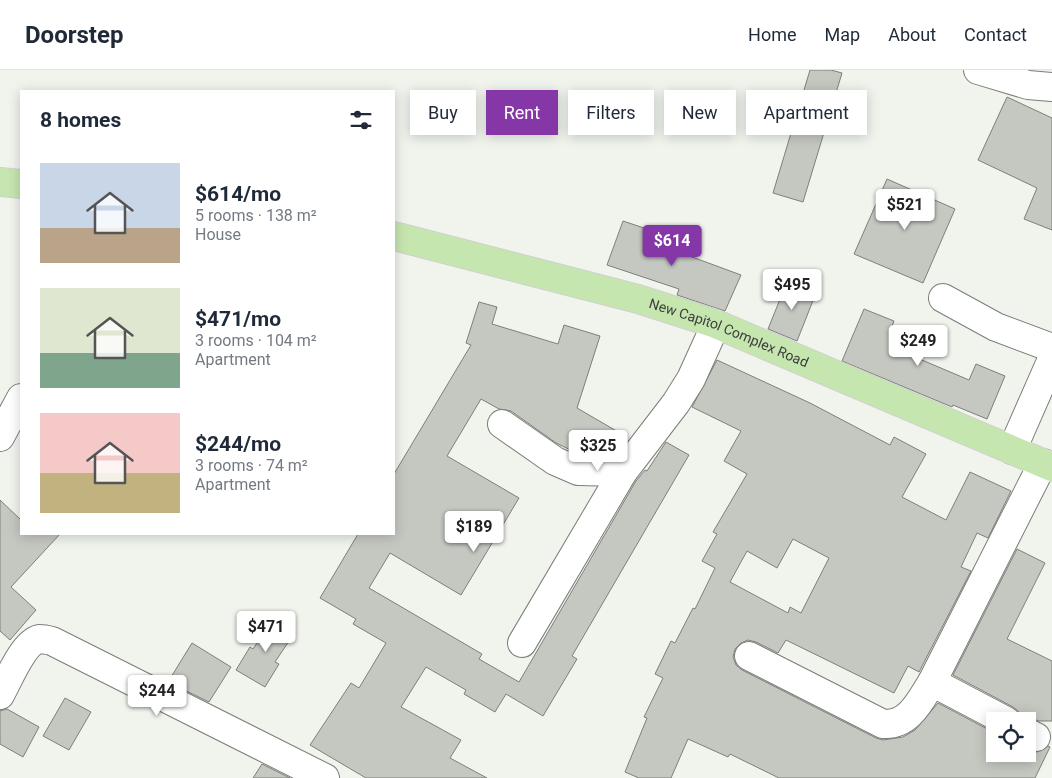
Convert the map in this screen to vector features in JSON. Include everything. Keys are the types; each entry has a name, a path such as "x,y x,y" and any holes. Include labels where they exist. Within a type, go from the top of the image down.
{"main road":[{"path":"0,182 20,184"},
{"name":"New Capitol Complex Road","path":"395,236 638,299 716,324 1048,465"}],"street":[{"path":"978,70 1028,85 1052,87"},
{"path":"943,298 996,327 1052,348"},
{"path":"522,643 623,472 676,403 691,379 716,324"},
{"path":"1012,450 1052,359"},
{"path":"0,437 20,400"},
{"path":"502,424 555,461 578,471 623,472"},
{"path":"748,656 883,724 894,725 904,720 914,710 932,682 1048,465"},
{"path":"0,695 23,653 31,644 40,639 52,641 325,778"},
{"path":"932,682 989,712"}],"building":[{"path":"810,70 831,70 842,73 837,90 804,90"},
{"path":"1007,97 1052,118 1052,230 1024,219 1037,188 978,160"},
{"path":"790,135 823,135 803,202 773,193"},
{"path":"887,179 955,209 923,283 854,254"},
{"path":"623,221 668,236 665,247 741,275 725,311 677,295 679,289 607,265"},
{"path":"787,282 816,293 797,341 768,329"},
{"path":"479,302 497,307 492,324 558,344 564,325 600,336 577,408 620,433 606,456 581,455 556,443 511,411 499,409 481,399 447,456 519,498 461,595 390,553 369,588 482,654 479,659 519,682 636,481 645,470 647,471 666,442 689,455 572,656 577,659 543,716 506,694 495,712 464,694 466,690 426,667 401,707 461,740 450,758 487,778 366,778 310,745 351,683 359,688 386,643 353,624 356,619 320,598 357,535 395,535 395,472 471,345 466,343"},
{"path":"864,309 894,321 891,329 922,341 915,357 969,380 976,364 1005,376 987,419 953,405 952,407 842,361"},
{"path":"717,360 810,403 890,445 894,437 926,454 902,497 946,520 970,472 1011,491 988,538 977,533 961,567 971,571 919,672 908,666 894,693 786,640 778,653 748,640 741,643 735,649 733,657 736,665 742,670 883,740 903,737 915,730 938,703 986,728 986,762 1036,762 1036,752 1048,746 1050,747 1035,778 779,778 730,754 728,757 688,739 671,778 639,778 625,772 647,718 644,717 663,678 655,674 671,641 675,643 693,608 695,609 715,568 702,561 717,534 713,532 747,474 724,461 741,431 692,407","holes":["793,539 829,558 801,613 790,607 788,613 730,582 747,551 777,568"]},
{"path":"0,500 20,519 20,535 59,535 11,587 36,610 10,640 0,631"},
{"path":"1017,549 1045,563 1007,639 1052,661 1052,721 1036,720 1036,712 1019,712 953,675"},
{"path":"274,618 295,632 275,662 279,664 265,687 236,670 250,647 253,649"},
{"path":"192,643 231,667 209,702 168,682"},
{"path":"65,698 91,712 69,750 43,736"},
{"path":"7,709 39,727 23,757 0,744 0,711"},
{"path":"262,764 290,778 253,778"}]}
